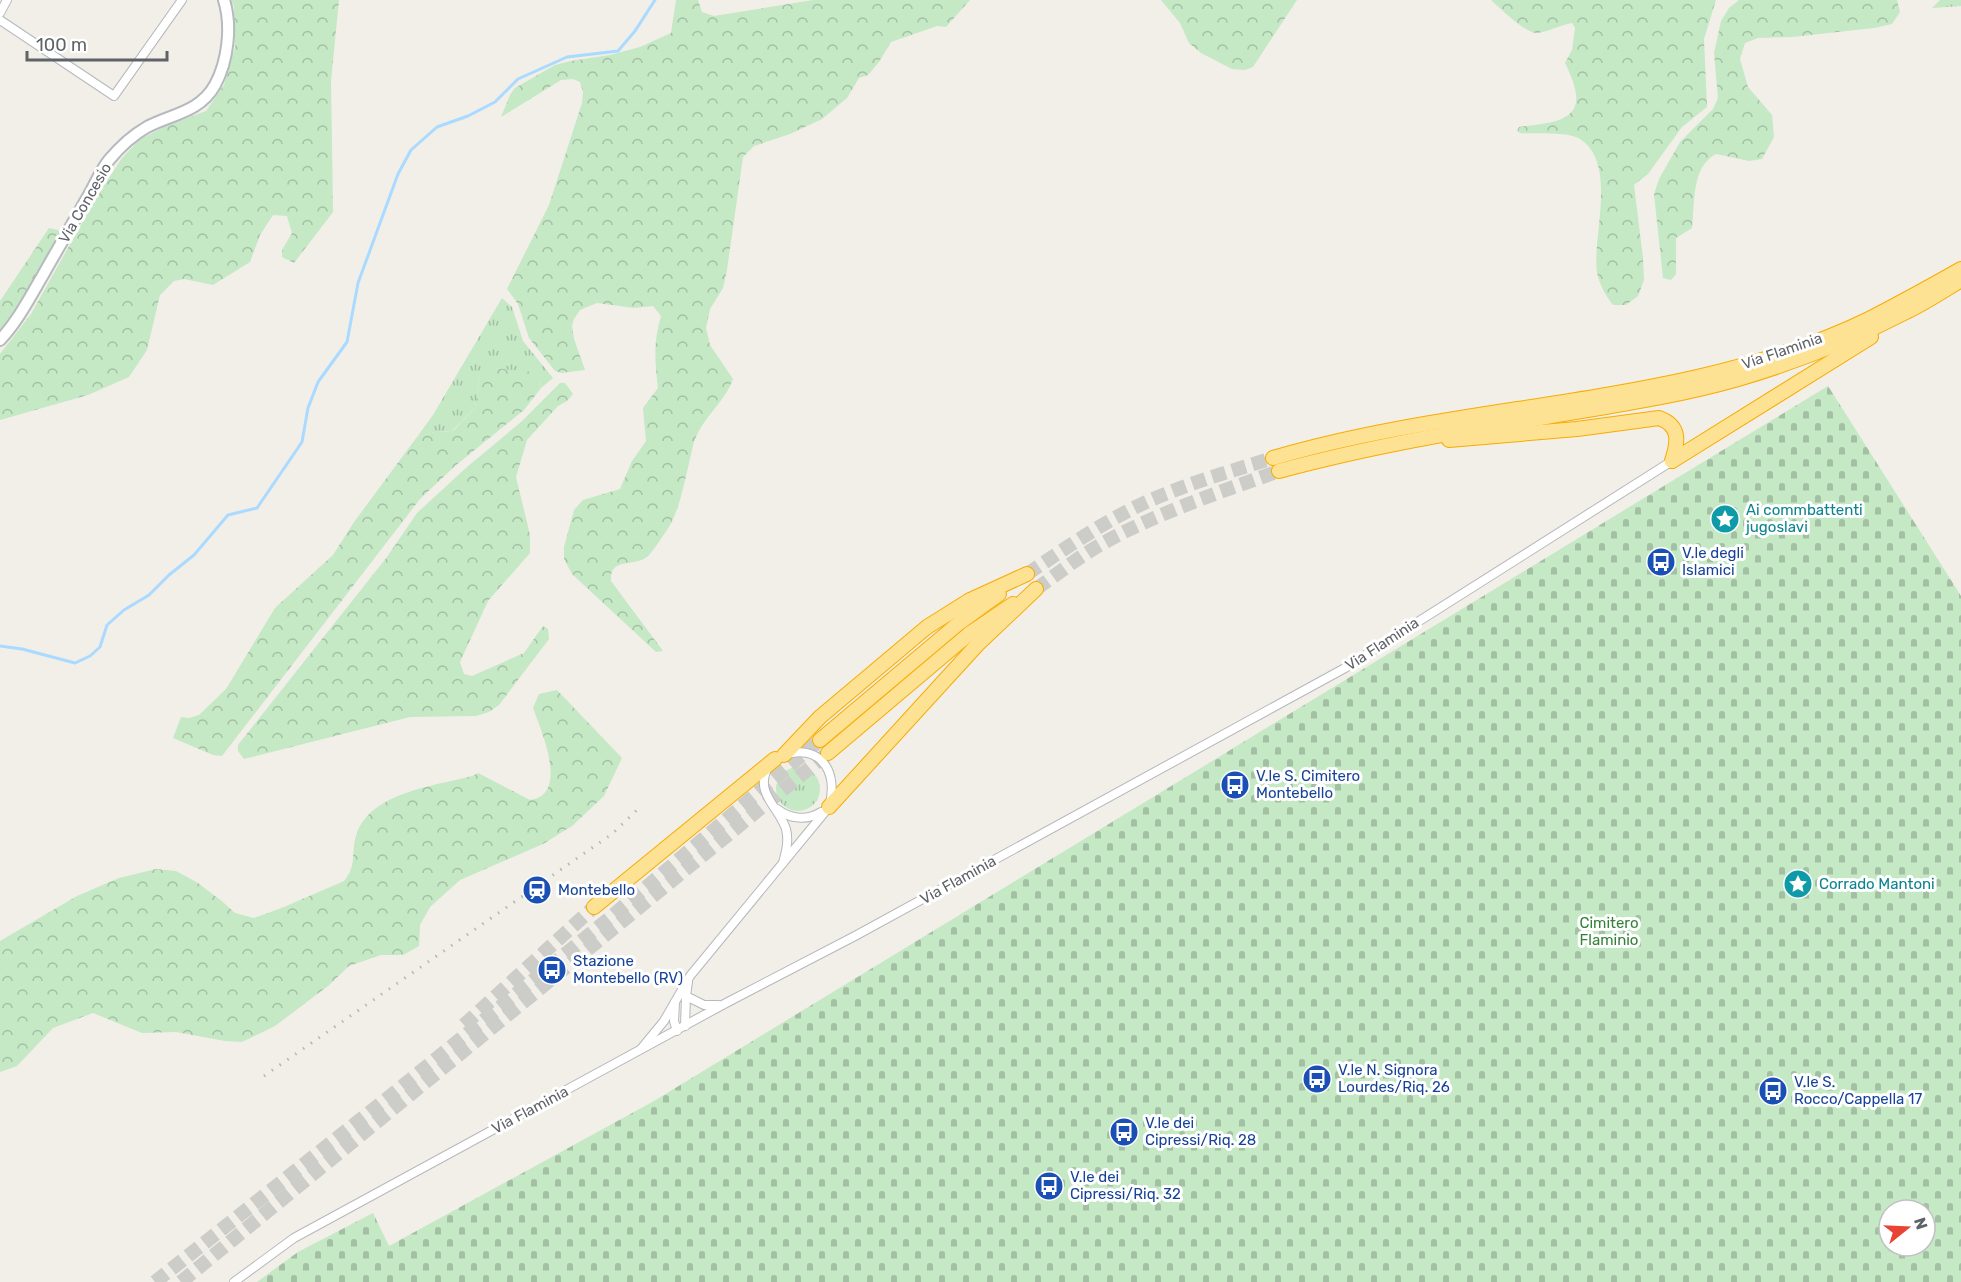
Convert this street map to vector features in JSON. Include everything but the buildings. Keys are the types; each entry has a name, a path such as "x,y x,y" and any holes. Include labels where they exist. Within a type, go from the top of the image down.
{"highway":[{"name":"Via Flaminia","path":"1274,458 1314,446 1377,432 1647,387 1725,370 1798,347 1867,320 1961,269"},
{"name":"Via Flaminia","path":"1279,471 1344,453 1423,437 1655,399 1737,379 1832,347 1907,312 1961,280"},
{"path":"1672,461 1894,323 1907,312"},
{"path":"1423,437 1454,441 1659,418 1669,422 1675,430 1677,446 1672,461"},
{"path":"594,907 779,757 820,717 927,627 970,600 1027,574 972,612 820,740"},
{"path":"828,753 969,634 1036,589 977,645 829,807"}],"street":[{"path":"0,13 7,0"},
{"path":"0,20 114,96 182,0"},
{"name":"Via Concesio","path":"0,340 31,297 108,161 142,130 196,106 215,85 228,39 228,20 224,0"},
{"name":"Via Flaminia","path":"234,1282 294,1238 728,1002 855,936 1345,668 1672,461"},
{"path":"640,1051 647,1040 657,1032 690,976 710,950 783,863 829,807 832,792 831,776 824,762 815,755 806,753 779,757 766,772 764,781 766,798 782,819 787,835 783,863"},
{"path":"773,807 787,816 801,818 816,816 829,807"},
{"path":"685,1026 686,996 690,976"},
{"path":"686,996 704,1005 712,1006 728,1002"},
{"path":"675,1001 674,1021 677,1031"}],"green space":[{"path":"231,0 339,0 331,81 333,212 294,263 282,257 282,250 292,233 287,216 273,215 260,235 250,262 213,285 184,279 174,281 160,295 147,350 129,377 88,395 0,420 0,354 31,314 97,196 122,158 139,140 164,127 206,111 224,85 235,47 234,7"},
{"path":"676,0 698,0 702,12 714,16 813,0 970,0 946,27 937,26 891,42 868,75 859,78 847,98 822,119 790,134 754,146 743,157 727,270 723,288 710,309 706,328 710,345 733,379 695,439 679,504 667,530 648,556 618,565 611,573 611,581 663,651 656,652 572,574 564,559 564,547 574,510 583,500 620,489 632,461 646,441 643,408 658,388 655,352 661,316 653,306 634,308 597,303 580,310 572,326 585,370 561,373 555,371 529,338 518,304 507,289 549,205 582,103 583,92 580,82 573,79 561,80 501,117 515,88 555,65 640,47 671,33"},
{"path":"1161,0 1297,0 1253,67 1245,70 1232,69 1201,53 1189,43 1180,23"},
{"path":"1491,0 1716,0 1704,39 1707,107 1682,127 1648,174 1634,185 1644,280 1638,296 1626,305 1613,305 1603,290 1597,272 1601,182 1598,165 1591,150 1575,136 1517,131 1519,127 1559,120 1573,109 1576,101 1575,89 1565,63 1572,50 1575,28 1572,23 1538,33 1527,30"},
{"path":"1739,0 1897,0 1900,12 1892,24 1874,28 1792,37 1758,38 1745,43 1740,59 1748,87 1772,115 1774,137 1762,159 1749,161 1716,154 1708,160 1698,177 1692,228 1676,238 1676,274 1671,280 1663,278 1654,194 1659,179 1680,142 1713,109 1718,98 1714,53 1721,21 1729,8"},
{"path":"1940,0 1961,0 1961,6 1932,8"},
{"path":"49,228 58,230 62,235 7,327 0,334 0,301"},
{"path":"502,298 512,307 523,341 553,378 541,388 540,378 495,368 480,374 475,408 452,431 435,432 417,437 433,415"},
{"path":"494,368 533,372 540,378 541,388 524,410 455,466 420,499 222,756 213,755 173,738 181,717 189,718 199,715 226,689 275,608 333,555 354,522 417,437 435,432 453,431 475,408 480,374"},
{"path":"560,383 565,383 573,394 558,406 527,440 516,477 530,535 530,553 488,601 460,662 464,674 472,676 524,653 543,626 548,629 549,639 499,705 489,712 476,716 410,717 244,759 238,751 238,745 387,557 417,513 521,422"},
{"name":"Cimitero Flaminio","path":"1828,386 1961,596 1961,1282 257,1282 298,1252 373,1213 389,1246 654,1101"},
{"path":"557,690 622,758 604,796 572,826 543,844 460,880 430,907 420,925 419,946 403,955 381,955 349,966 328,986 275,1026 242,1042 176,1032 142,1033 93,1013 53,1028 17,1066 0,1072 0,941 77,896 119,878 156,869 176,871 198,883 235,913 254,918 344,881 351,869 357,833 365,819 376,808 406,793 478,773 530,800 542,796 548,787 551,774 550,760 533,708 539,694"},
{"path":"798,767 807,768 814,773 819,780 819,798 814,805 807,810 798,811 789,810 782,805 777,798 776,789 777,780 782,773 789,768"}],"waterway":[{"path":"0,646 22,649 75,663 90,656 100,647 107,625 124,610 149,595 194,555 228,515 257,508 302,442 308,408 318,382 347,342 358,283 398,174 411,150 437,127 468,116 495,102 518,79 567,57 618,51 635,31 655,0"}],"tunnel":[{"path":"1027,574 1095,529 1131,509 1194,483 1273,458"},
{"path":"1036,589 1087,553 1126,531 1190,503 1279,471"},
{"path":"155,1282 611,917 820,740"},
{"path":"181,1282 828,753"},
{"path":"464,1025 594,907"}],"railway":[{"path":"264,1076 612,834 637,810"}],"place":[{"name":"Ai commbattenti jugoslavi","path":"1725,519"},
{"name":"V.le degli Islamici","path":"1661,562"},
{"name":"V.le S. Cimitero Montebello","path":"1235,785"},
{"name":"Corrado Mantoni","path":"1798,884"},
{"name":"Montebello","path":"537,890"},
{"name":"Stazione Montebello (RV)","path":"552,970"},
{"name":"V.le N. Signora Lourdes/Riq. 26","path":"1317,1079"},
{"name":"V.le S. Rocco/Cappella 17","path":"1773,1091"},
{"name":"V.le dei Cipressi/Riq. 28","path":"1124,1132"},
{"name":"V.le dei Cipressi/Riq. 32","path":"1049,1186"}]}
